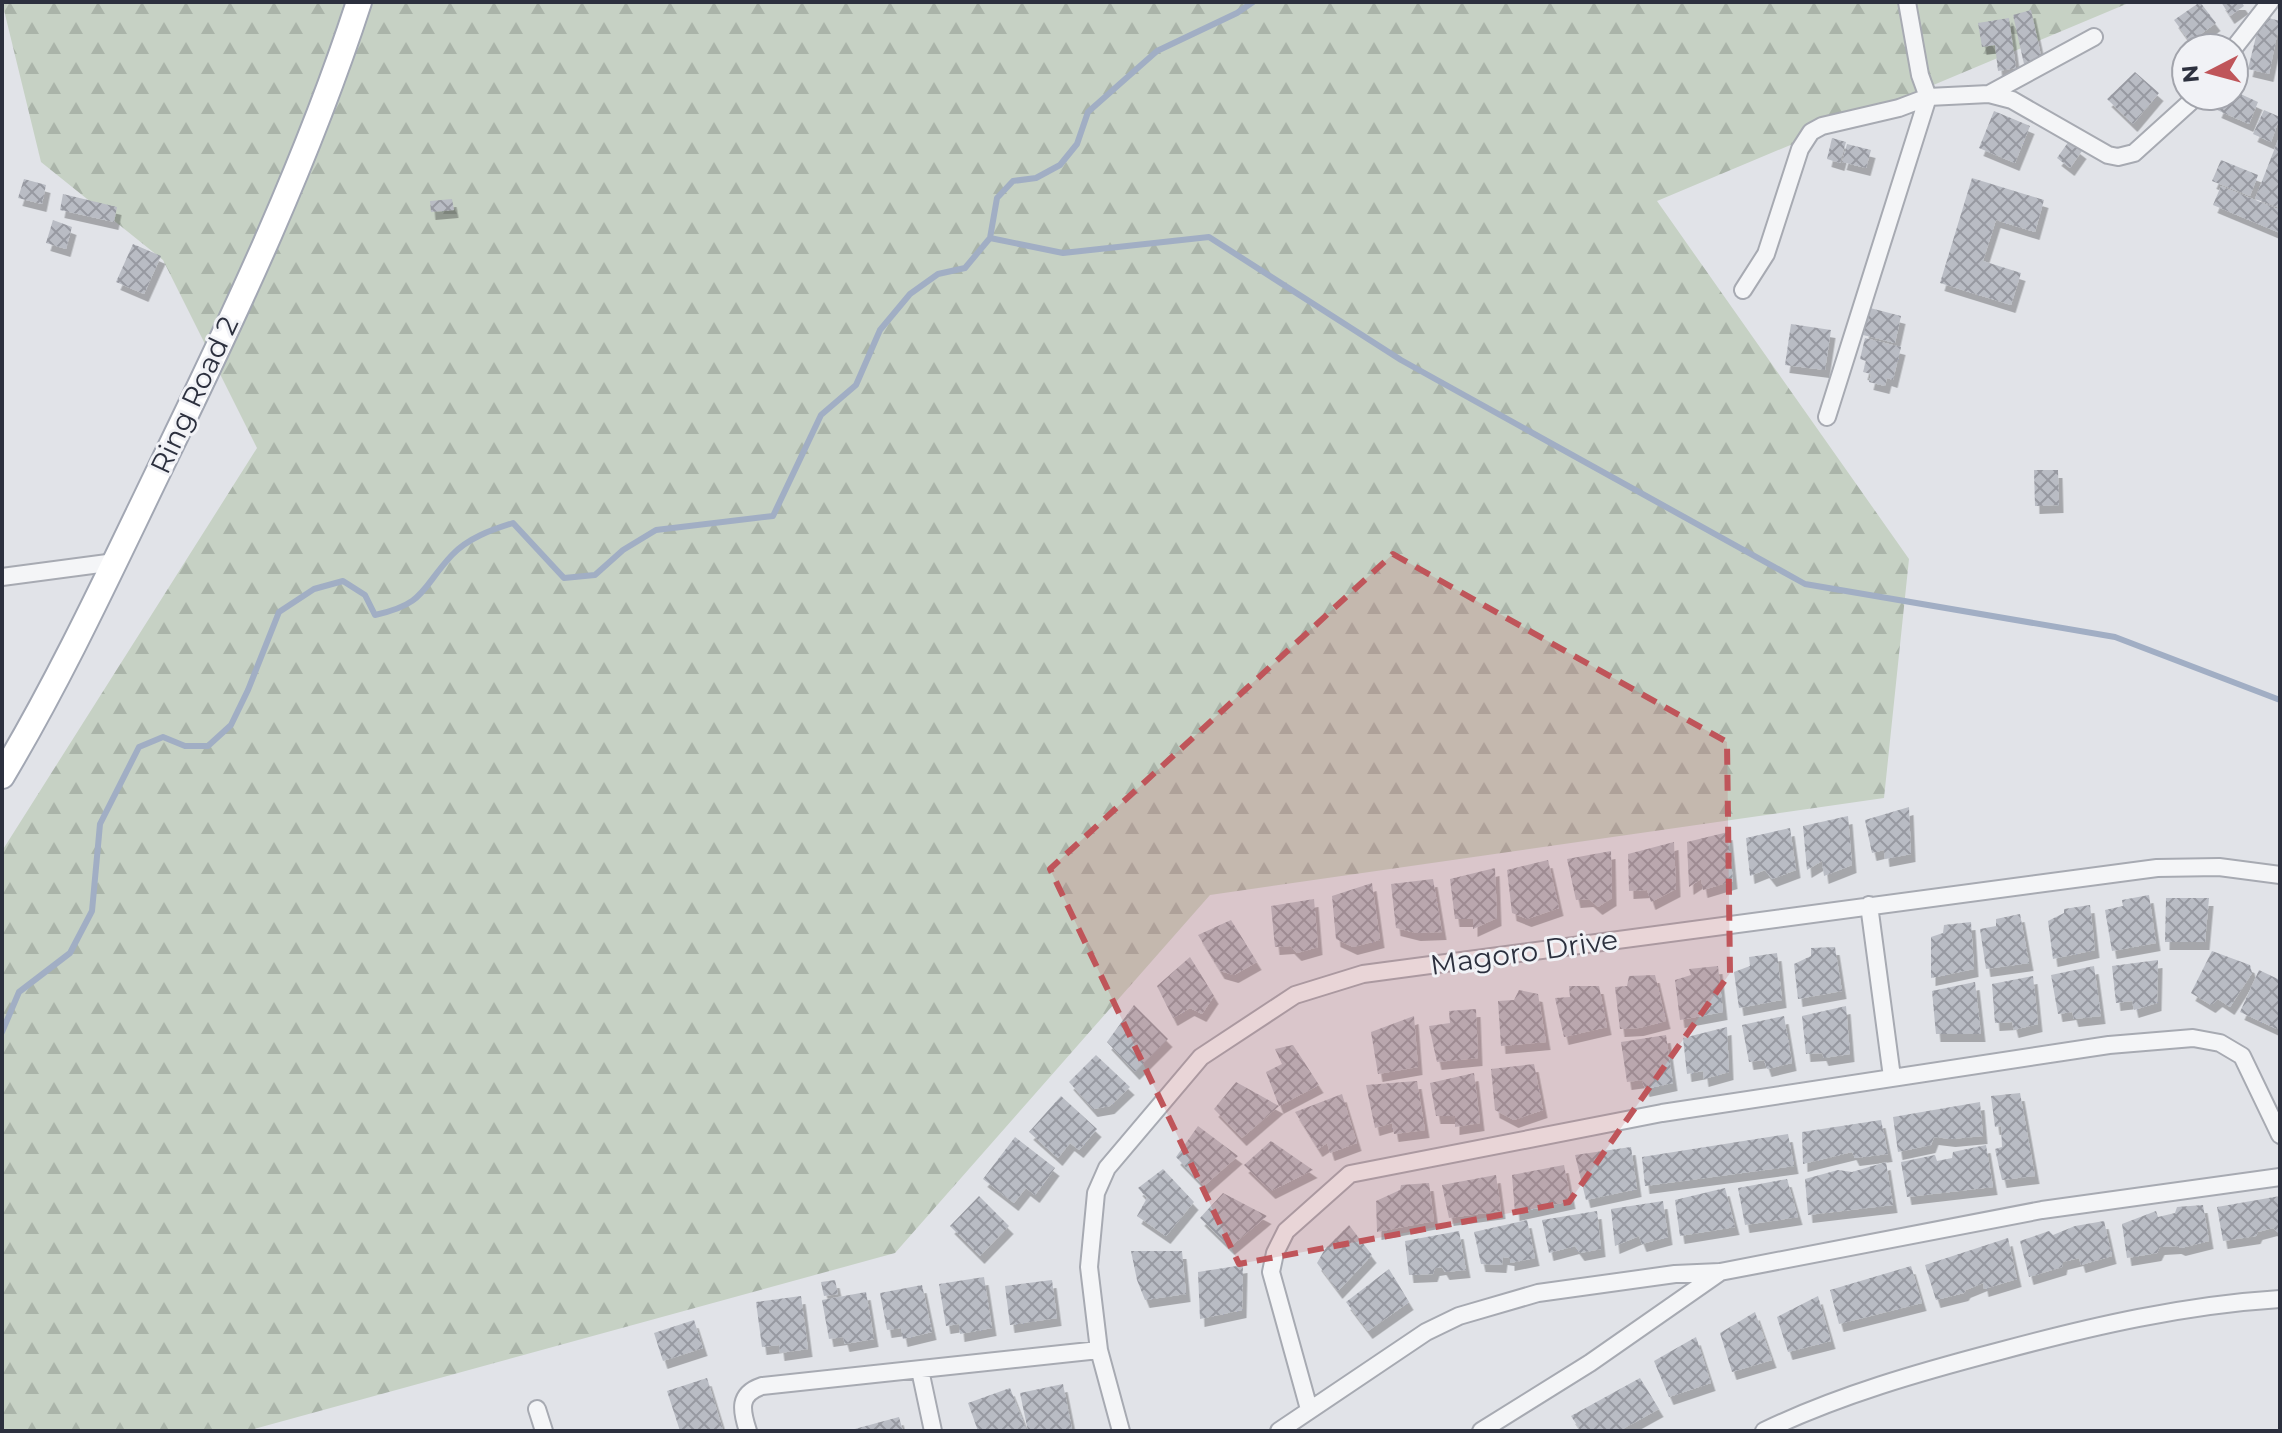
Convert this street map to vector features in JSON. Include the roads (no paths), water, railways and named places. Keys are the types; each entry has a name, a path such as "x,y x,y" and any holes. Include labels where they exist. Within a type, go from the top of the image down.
{"main road":[{"name":"Ring Road 2","path":"2,776 115,562 211,363 338,67 359,2"}],"street":[{"path":"1827,417 1928,97 1920,75 1907,2"},
{"path":"2247,32 2270,2"},
{"path":"1989,94 2094,37"},
{"path":"1743,290 1766,254 1800,149 1811,132 1822,126 1899,108 1928,97 1989,94 2012,100 2108,155 2118,157 2134,153 2179,112"},
{"path":"2,577 115,562"},
{"name":"Magoro Drive","path":"1121,1431 1099,1350 1089,1267 1096,1193 1107,1168 1201,1057 1295,995 1363,974 2157,868 2219,867 2280,875"},
{"path":"1869,905 1892,1077"},
{"path":"1309,1409 1271,1272 1275,1253 1286,1231 1350,1174 1662,1113 2109,1045 2193,1038 2220,1043 2242,1056 2280,1135"},
{"path":"1279,1431 1426,1332 1459,1316 1493,1305 1553,1290 1675,1274 1720,1272 2042,1210 2280,1177"},
{"path":"1481,1431 1590,1363 1720,1272"},
{"path":"1772,1429 1814,1408 1946,1365 2107,1323 2221,1303 2280,1299"},
{"path":"748,1431 742,1412 743,1399 751,1390 762,1386 1099,1350"},
{"path":"920,1370 933,1431"},
{"path":"537,1409 544,1431"}],"waterway":[{"path":"2,1032 19,992 70,953 92,911 100,824 139,747 163,737 185,746 208,746 231,725 279,612 314,589 343,581 365,595 375,615 392,611 414,600 465,544 513,523 564,578 595,575 623,550 656,530 773,516 821,415 856,385 880,330 910,294 938,274 965,268 990,238 997,198 1013,181 1036,178 1060,165 1077,144 1088,112 1157,51 1237,13 1253,2"},
{"path":"990,238 1063,253 1209,237 1401,360 1805,584 2115,637 2280,700"}]}
